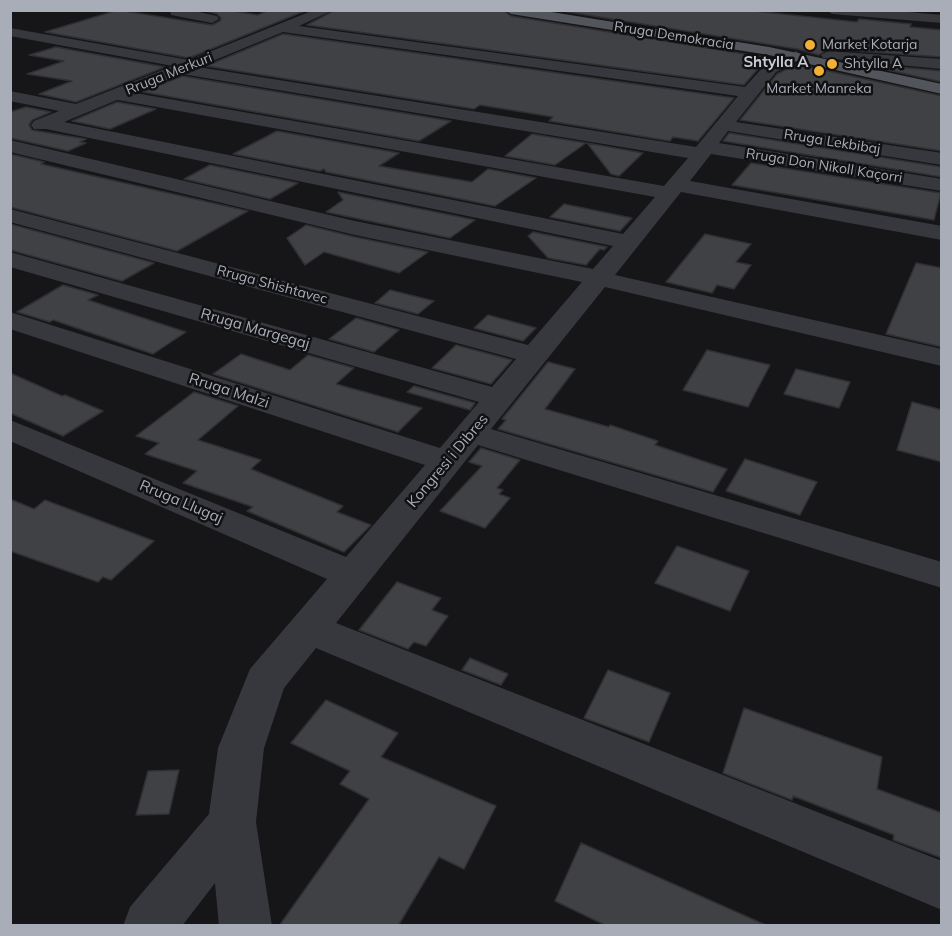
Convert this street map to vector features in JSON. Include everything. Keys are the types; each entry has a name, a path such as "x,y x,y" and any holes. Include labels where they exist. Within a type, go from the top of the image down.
{"main road":[{"name":"Rruga Demokracia","path":"511,10 812,55 942,89"}],"street":[{"path":"182,10 176,12 212,19"},
{"path":"305,10 324,12"},
{"path":"832,10 942,16"},
{"path":"889,10 942,16"},
{"name":"Rruga Merkuri","path":"10,137 324,12"},
{"path":"282,28 749,93"},
{"path":"10,32 186,67 710,142"},
{"path":"812,55 942,64"},
{"name":"Kongresi i Dibres","path":"246,926 232,822 241,748 266,681 749,93 770,69 812,55"},
{"path":"118,95 672,189 942,232"},
{"path":"10,96 78,110"},
{"path":"44,123 628,242"},
{"name":"Rruga Lekbibaj","path":"710,142 942,159"},
{"name":"Rruga Don Nikoll Kaçorri","path":"710,142 942,185"},
{"path":"10,146 355,228 598,278 942,358"},
{"name":"Rruga Shishtavec","path":"10,215 534,355"},
{"name":"Rruga Margegaj","path":"10,259 499,399"},
{"name":"Rruga Malzi","path":"10,320 447,461"},
{"name":"Rruga Llugaj","path":"10,429 352,575"},
{"path":"471,433 942,575"},
{"path":"310,629 942,886"},
{"path":"149,926 232,822"}],"building":[{"path":"118,10 212,25 221,18 217,14 202,10 227,10 258,15 269,10 307,10 189,58 45,32"},
{"path":"335,10 503,10 511,16 775,59 762,64 744,85 307,25"},
{"path":"556,10 745,10 857,22 859,19 911,24 910,27 942,30 942,57 828,49 819,55 797,49"},
{"path":"283,34 734,98 698,141 673,137 670,141 549,121 553,117 480,105 474,109 206,66"},
{"path":"56,47 165,67 76,102 39,94 72,81 27,74 64,61 29,55"},
{"path":"856,63 942,71 942,82"},
{"path":"797,64 942,96 942,151 740,120 777,74"},
{"path":"182,76 451,121 419,141 143,92"},
{"path":"117,102 156,109 110,129 72,121"},
{"path":"26,107 51,112 32,120 29,125 32,130 86,139 80,142 86,143 68,151 10,138 10,112"},
{"path":"277,131 399,153 379,166 472,182 488,169 536,178 495,206 326,172 324,169 320,171 233,154"},
{"path":"729,133 942,167 942,177 723,141"},
{"path":"532,134 586,143 555,165 505,156"},
{"path":"587,143 643,153 619,176 611,174"},
{"path":"10,154 44,162 41,164 248,211 177,251 10,207"},
{"path":"751,163 941,193 934,220 732,185"},
{"path":"210,165 298,183 270,199 184,179"},
{"path":"338,192 475,220 450,238 326,212 343,200"},
{"path":"564,204 632,218 620,231 550,217"},
{"path":"10,224 154,263 122,281 10,250"},
{"path":"306,225 428,252 399,273 324,252 305,265 287,238"},
{"path":"533,232 607,247 604,250 600,249 586,265 548,258 528,236"},
{"path":"705,234 751,244 736,262 751,265 734,289 717,285 712,293 666,282"},
{"path":"916,263 942,268 942,347 886,334"},
{"path":"63,285 98,295 88,300 186,332 153,354 53,320 50,322 17,312"},
{"path":"390,290 434,301 418,314 375,303"},
{"path":"488,315 536,328 523,341 474,328"},
{"path":"356,318 399,330 374,352 329,339"},
{"path":"456,345 512,360 491,384 432,368"},
{"path":"707,350 770,365 748,407 683,390"},
{"path":"241,354 290,370 308,355 354,368 336,384 422,408 398,432 213,374"},
{"path":"548,362 575,369 545,409 609,427 610,425 658,441 655,445 727,469 713,492 498,429 506,420 502,419"},
{"path":"796,369 850,382 839,408 784,394"},
{"path":"10,373 103,411 63,436 10,413"},
{"path":"414,386 475,403 470,410 407,392"},
{"path":"194,392 238,406 198,440 261,460 251,469 343,506 337,512 371,525 344,552 247,511 253,507 183,483 197,471 145,454 159,443 136,436"},
{"path":"912,402 942,410 942,462 897,450"},
{"path":"481,448 520,460 497,488 503,490 499,494 510,498 485,528 440,511 482,466 469,462"},
{"path":"745,459 817,482 800,515 726,491"},
{"path":"10,499 34,509 45,500 154,541 111,580 103,577 98,582 10,551"},
{"path":"677,546 749,571 730,611 655,583"},
{"path":"397,582 441,598 432,610 448,616 426,646 414,642 408,649 359,630"},
{"path":"470,658 508,674 501,685 462,670"},
{"path":"608,670 670,693 649,742 584,718"},
{"path":"326,700 398,733 381,757 496,806 464,869 439,857 398,926 279,926 369,799 340,784 350,771 291,743"},
{"path":"744,708 882,757 877,789 942,813 942,858 893,840 894,835 793,796 792,800 723,773"},
{"path":"179,770 169,814 136,815 148,771"},
{"path":"581,843 768,926 607,926 555,901"}],"place":[{"name":"Market Kotarja","path":"810,45"},
{"name":"Shtylla A","path":"832,64"},
{"name":"Market Manreka","path":"819,71"}],"district":[{"name":"Shtylla A","path":"776,62"}]}
